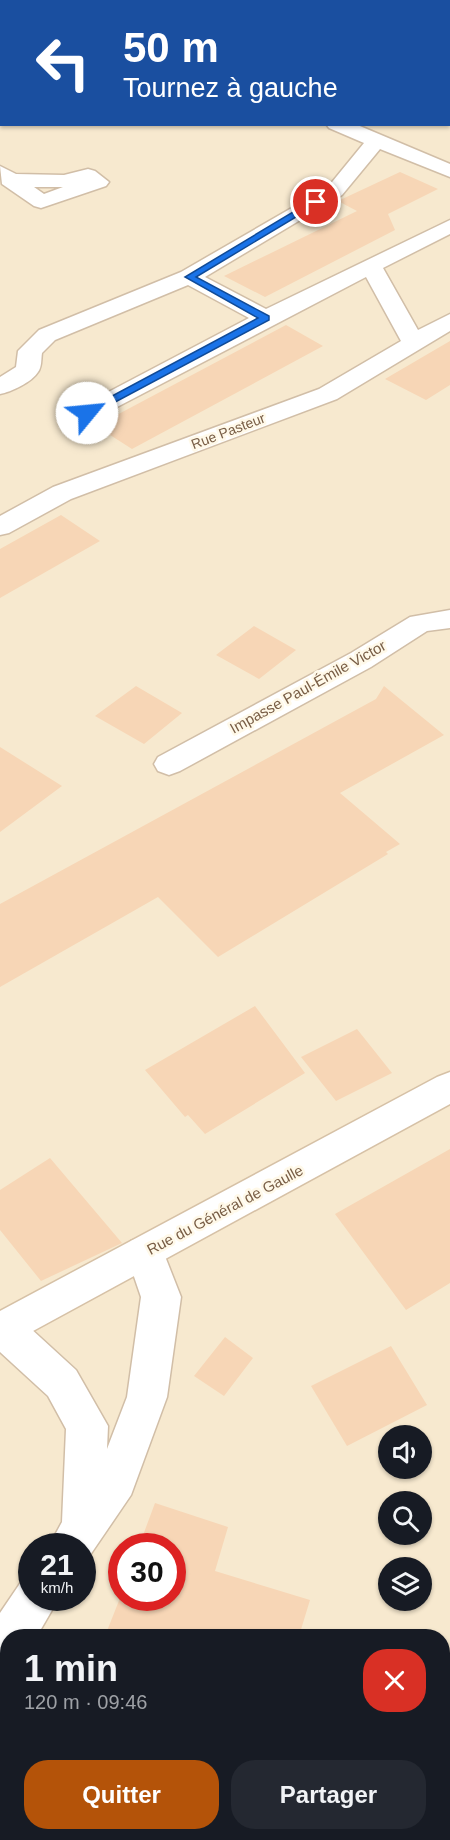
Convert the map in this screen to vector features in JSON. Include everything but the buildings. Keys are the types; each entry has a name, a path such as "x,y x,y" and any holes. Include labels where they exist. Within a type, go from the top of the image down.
{"street":[{"path":"340,126 450,171"},
{"path":"0,387 28,370 30,351 47,335 189,277 334,192 375,142"},
{"path":"87,413 266,318 450,226"},
{"path":"371,266 413,342"},
{"path":"189,277 266,318"},
{"name":"Rue Pasteur","path":"0,527 62,493 328,394 450,321"},
{"name":"Impasse Paul-Émile Victor","path":"169,764 361,660 420,623 450,619"},
{"name":"Rue du Général de Gaulle","path":"2,1330 450,1087"},
{"path":"80,1533 116,1481 147,1397 161,1297 145,1253"},
{"path":"2,1330 62,1383 87,1426 77,1533"},
{"path":"16,1629 28,1611"}],"shaded area":[{"path":"0,126 450,126 450,1629 0,1629"}],"route":[{"path":"87,413 266,318 189,277 316,202"}]}
